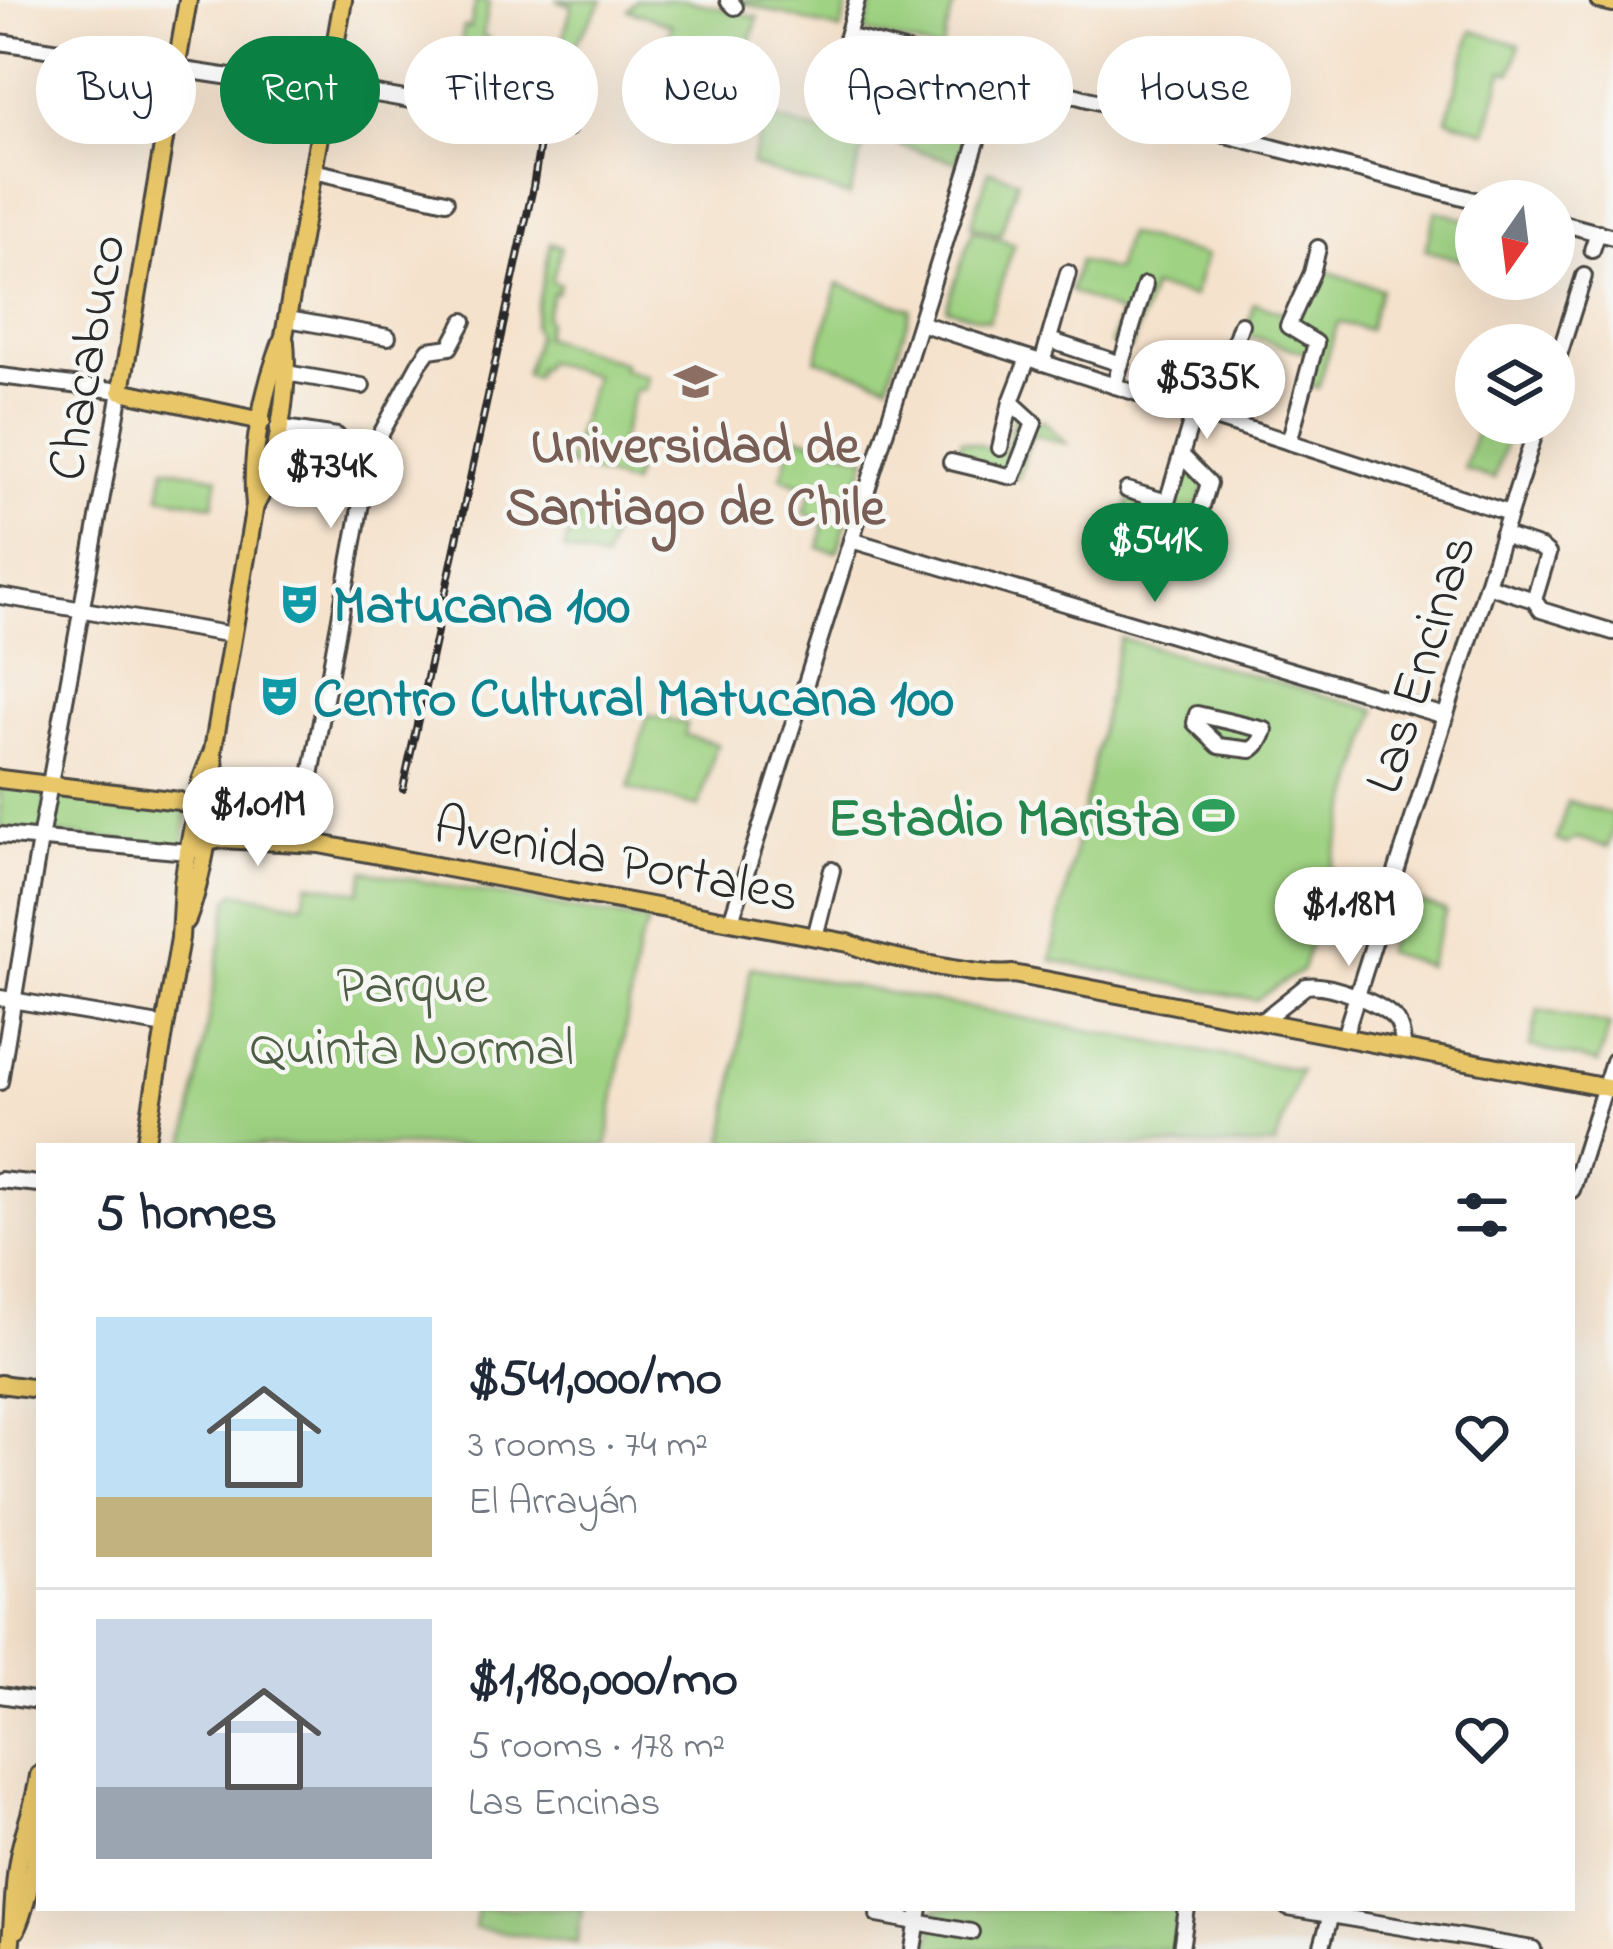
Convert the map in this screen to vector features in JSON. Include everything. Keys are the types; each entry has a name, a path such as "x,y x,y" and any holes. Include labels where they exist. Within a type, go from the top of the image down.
{"main road":[{"name":"Chacabuco","path":"182,36 188,0"},
{"path":"337,36 343,0"},
{"path":"1599,0 1613,3"},
{"name":"Chacabuco","path":"122,391 164,144"},
{"path":"146,1143 180,938 188,852 215,776 213,750 256,505 268,479 271,375 286,327 319,144"},
{"path":"272,429 286,373 286,327"},
{"path":"122,391 272,429"},
{"name":"Avenida Portales","path":"0,779 171,800 221,820 274,830 299,841 848,943 872,942 966,958 1013,974 1609,1088"},
{"path":"180,938 205,843 203,811"},
{"name":"Avenida Portales","path":"188,852 220,839 274,844 299,841"},
{"path":"0,1384 36,1389"},
{"path":"10,1944 16,1869 36,1795"}],"street":[{"path":"847,36 857,0"},
{"path":"0,42 36,48"},
{"path":"1073,95 1455,195"},
{"path":"731,921 976,144"},
{"path":"314,172 446,201"},
{"path":"1575,227 1605,235 1592,250"},
{"path":"1289,442 1316,344 1288,326 1318,248"},
{"path":"1000,448 1011,401 1049,340 1068,273"},
{"path":"1569,324 1584,276"},
{"path":"1114,386 1145,285"},
{"path":"299,841 370,454 418,364 429,350 450,347 464,320"},
{"path":"920,323 1509,513"},
{"path":"1127,490 1167,502 1182,456 1241,324"},
{"path":"286,327 388,337"},
{"path":"1049,340 1121,364"},
{"path":"286,373 362,386"},
{"path":"0,376 122,391"},
{"name":"Chacabuco","path":"0,1082 7,1000 122,391"},
{"path":"951,462 1013,477 1034,423 1011,401"},
{"path":"272,429 337,436"},
{"name":"Las Encinas","path":"1344,1037 1531,444"},
{"path":"1119,515 1186,536 1194,532 1209,483 1182,456"},
{"path":"1502,536 1548,554 1534,600"},
{"path":"851,540 1445,716"},
{"path":"1487,585 1534,600 1541,610 1613,632"},
{"path":"0,596 233,635"},
{"path":"1197,714 1265,730 1258,746 1233,749 1220,746 1195,723 1197,714"},
{"path":"0,835 188,852"},
{"path":"815,937 832,870"},
{"path":"1262,1021 1310,985 1357,997 1396,1021 1404,1048"},
{"path":"7,1000 165,1026"},
{"path":"1575,1181 1609,1088 1613,1060"},
{"path":"0,1180 36,1184"},
{"path":"0,1695 36,1701"},
{"path":"1181,1949 1187,1911"},
{"path":"1321,1949 1332,1911 1530,1949"},
{"path":"878,1915 919,1915 971,1932"},
{"path":"913,1949 919,1915"}],"green space":[{"path":"476,0 489,3 483,36 462,36 464,27 470,28"},
{"path":"556,0 603,0 580,36 564,36 572,5"},
{"path":"636,0 686,0 758,17 752,36 667,36 672,25 628,10"},
{"path":"734,0 849,0 841,31"},
{"path":"873,0 955,0 945,36 865,32"},
{"path":"1472,31 1520,45 1511,73 1503,71 1487,132 1447,119"},
{"path":"780,120 804,128 804,144 864,146 849,196 751,165 757,144 780,144"},
{"path":"898,144 963,144 957,162"},
{"path":"989,170 1018,180 1000,235 971,225"},
{"path":"1436,211 1455,216 1455,258 1425,250"},
{"path":"973,230 1014,244 989,321 946,308"},
{"path":"1126,234 1206,256 1193,297 1152,287 1131,350 1111,344 1120,314 1070,291 1079,261 1115,271"},
{"path":"551,243 561,247 552,282 560,284 553,293 543,337 624,363 623,369 648,377 645,389 635,390 615,459 637,467 631,485 567,465 594,376 545,361 535,378 525,375 537,335 533,326"},
{"path":"1317,268 1381,289 1368,330 1338,322 1318,388 1303,382 1309,354 1245,334 1254,303 1298,317"},
{"path":"838,284 911,309 888,383 816,359"},
{"path":"1016,411 1038,425 1042,419 1067,444 1032,434 1018,478 956,460 961,440 1004,452"},
{"path":"794,435 867,457 837,552 819,548 824,521 804,513 812,489 781,477"},
{"path":"1472,444 1505,444 1494,479 1464,469"},
{"path":"165,467 218,477 213,505 160,496"},
{"path":"1185,467 1205,484 1193,528 1184,532 1125,513 1132,492 1170,504"},
{"path":"575,513 615,524 604,561 564,550"},
{"name":"Estadio Marista","path":"1120,638 1377,710 1302,970 1256,1000 1051,960"},
{"path":"647,715 687,724 685,735 717,744 699,807 629,789"},
{"path":"0,783 188,805 184,844 0,828"},
{"path":"1568,801 1613,815 1608,847 1576,838 1567,844 1556,840"},
{"name":"Parque Quinta Normal","path":"365,871 649,922 638,947 607,1143 187,1143 229,899 236,892 303,904 308,883 360,892"},
{"path":"1403,897 1446,911 1428,966 1385,952"},
{"name":"Parque Quinta Normal","path":"751,967 1300,1070 1276,1143 724,1143"},
{"path":"1538,1010 1610,1025 1598,1063 1530,1047"},
{"path":"477,1911 582,1911 577,1943 474,1928"},
{"path":"935,1911 1179,1911 1173,1949 929,1949"}],"railway":[{"path":"403,789 540,144"}],"place":[{"name":"Universidad de Santiago de Chile","path":"695,382"},
{"name":"Matucana 100","path":"299,603"},
{"name":"Centro Cultural Matucana 100","path":"279,696"},
{"name":"Estadio Marista","path":"1214,816"}]}
